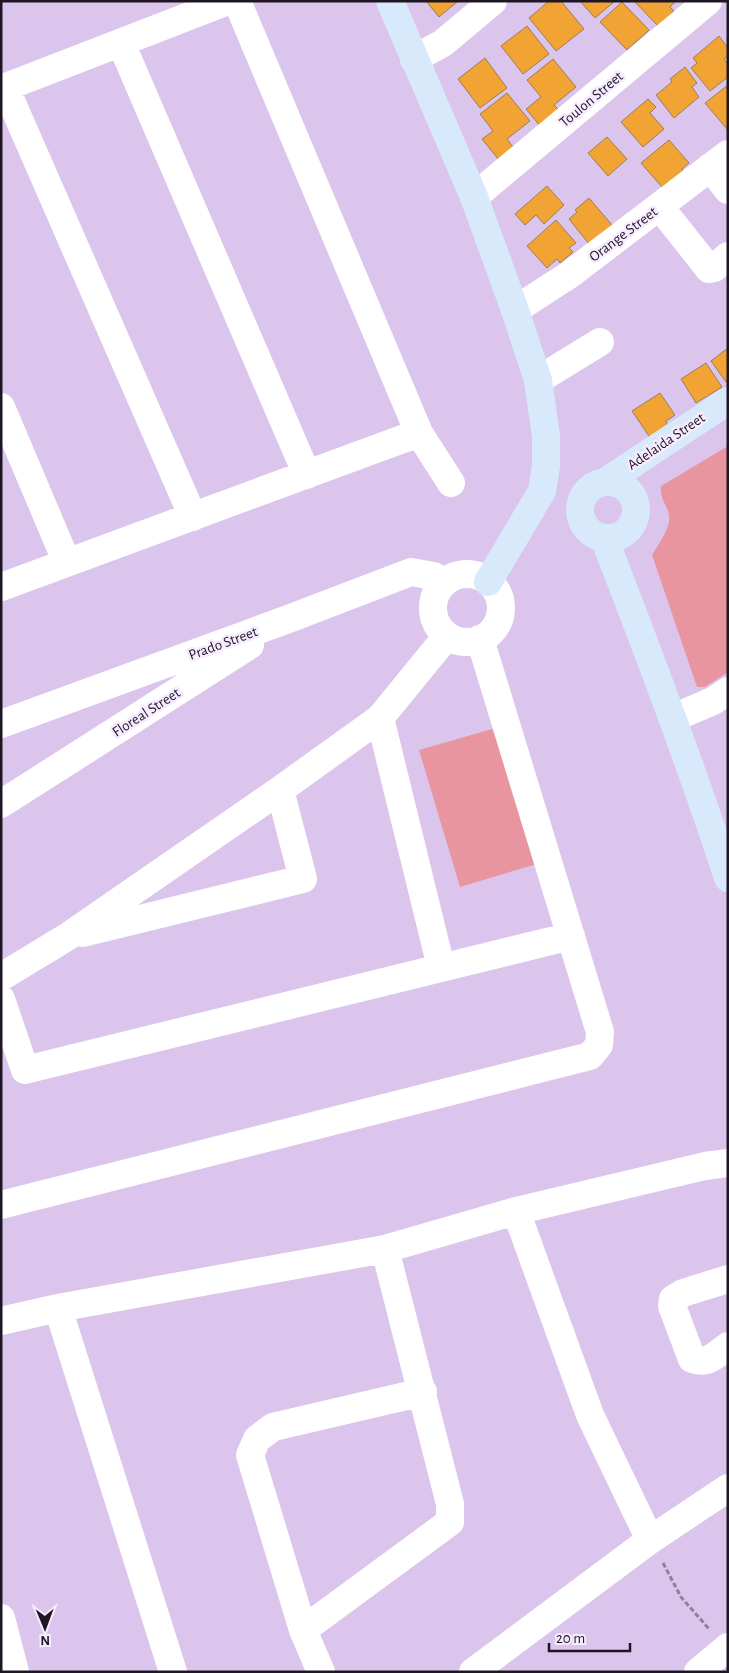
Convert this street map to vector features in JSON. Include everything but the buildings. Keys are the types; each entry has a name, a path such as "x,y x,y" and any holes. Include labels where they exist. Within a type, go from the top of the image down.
{"street":[{"path":"193,517 3,88 228,1"},
{"path":"237,1 419,433 451,483"},
{"path":"390,1 474,197 538,380 546,436 546,466 542,491 488,582"},
{"path":"414,59 443,44 493,1"},
{"name":"Toulon Street","path":"474,197 708,1"},
{"path":"121,43 306,475"},
{"path":"719,161 728,190"},
{"name":"Orange Street","path":"515,310 569,275 719,161"},
{"path":"660,207 709,269 714,268 728,256"},
{"path":"538,380 600,342"},
{"name":"Adelaida Street","path":"605,482 728,400"},
{"path":"1,407 11,457 67,563"},
{"path":"1,587 419,433"},
{"path":"605,482 623,486 635,501 635,520 623,534 614,538 604,538 591,533 580,515 581,500 591,488 605,482"},
{"path":"542,491 581,500"},
{"path":"604,538 673,718 726,865"},
{"name":"Prado Street","path":"1,724 291,618 410,572 434,576 443,583"},
{"path":"465,574 477,576 488,582 496,591 500,603 500,614 493,629 480,639 469,642 458,641 447,636 439,627 434,616 433,605 436,593 443,583 453,577 465,574"},
{"name":"Floreal Street","path":"1,804 291,618"},
{"path":"1,978 67,936 280,790 380,718 447,636"},
{"path":"1,1206 590,1056 599,1046 600,1032 480,639"},
{"path":"673,718 713,701 728,691"},
{"path":"380,718 441,967"},
{"path":"67,936 303,879 280,790"},
{"path":"1,999 25,1070 571,936"},
{"path":"1,1322 58,1308 386,1249 516,1211 705,1166 728,1163"},
{"path":"516,1211 590,1415 650,1540"},
{"path":"303,1630 450,1522 450,1504 386,1249"},
{"path":"728,1279 682,1293 673,1299 672,1306 692,1359 700,1362 709,1360 728,1346"},
{"path":"58,1308 172,1672"},
{"path":"321,1672 303,1630 250,1455 257,1439 273,1427 423,1392"},
{"path":"473,1672 650,1540 728,1488"},
{"path":"1,1618 15,1672"},
{"path":"698,1672 727,1648"}],"path":[{"path":"650,1540 681,1597 727,1648"}],"shaded area":[{"path":"728,446 728,672 705,687 697,687 652,555 664,536 669,521 661,486"},
{"path":"499,727 540,863 460,887 419,750"}]}
